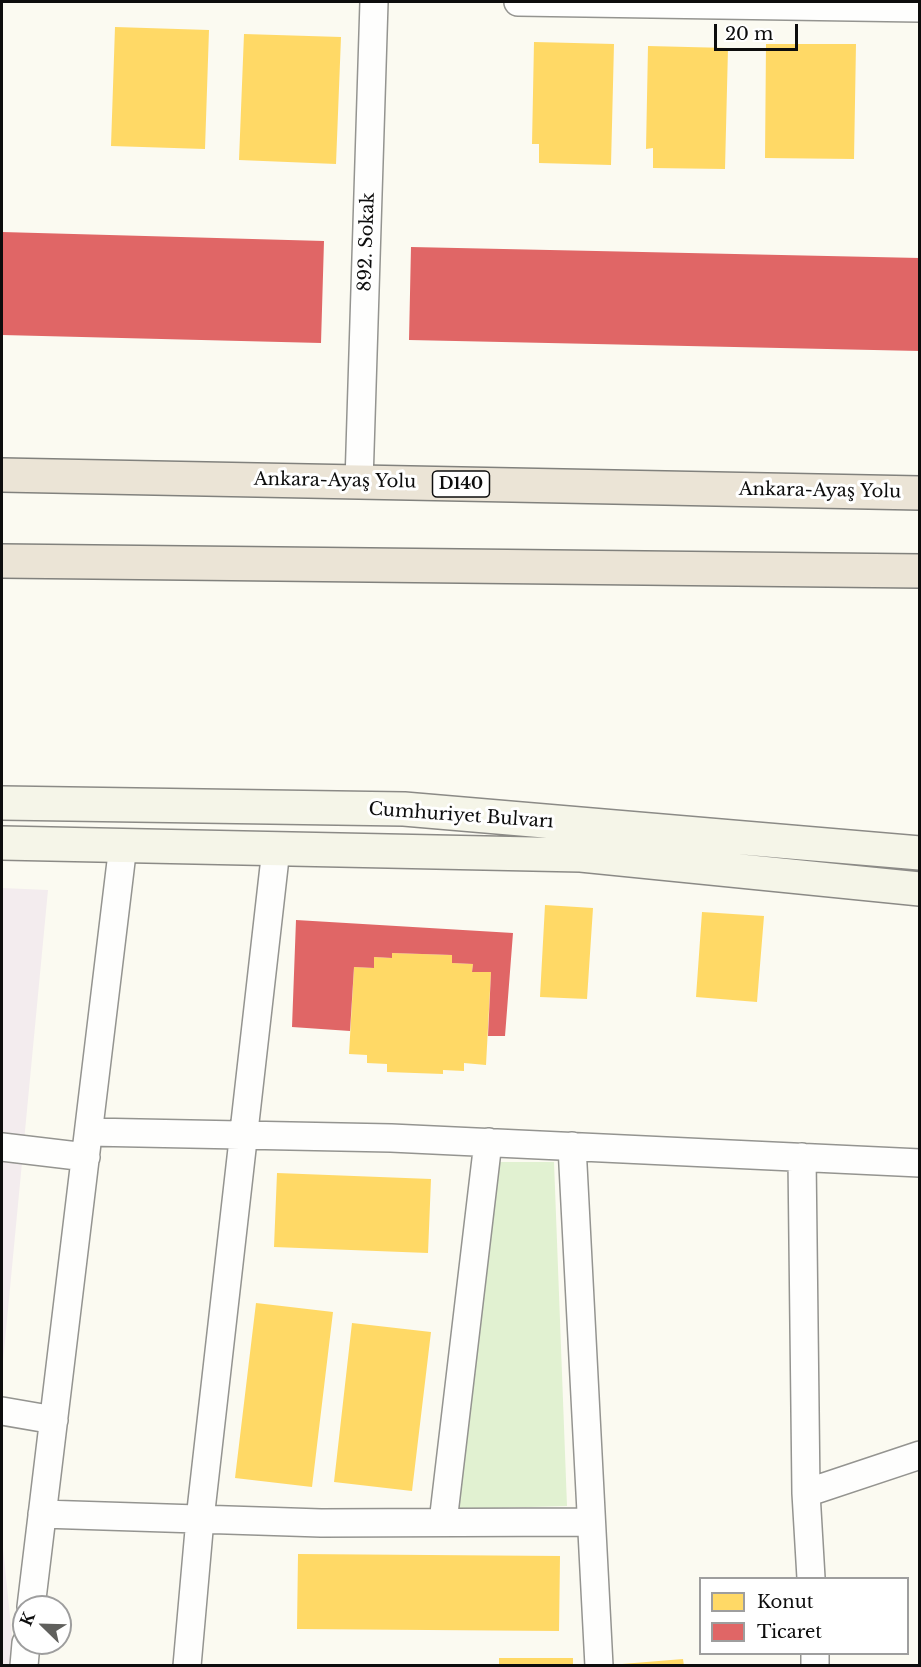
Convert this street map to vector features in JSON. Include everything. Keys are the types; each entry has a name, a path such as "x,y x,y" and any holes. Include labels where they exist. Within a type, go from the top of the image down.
{"highway":[{"name":"Ankara-Ayaş Yolu","path":"2,474 920,493"},
{"path":"2,561 920,571"}],"main road":[{"name":"Cumhuriyet Bulvarı","path":"2,803 404,809 920,853"},
{"name":"Cumhuriyet Bulvarı","path":"2,843 582,855 920,889"}],"street":[{"name":"892. Sokak","path":"359,482 374,2"},
{"path":"518,2 920,8"},
{"path":"32,1595 123,845"},
{"path":"187,1665 200,1519 276,849"},
{"path":"2,1147 87,1145 243,1135 488,1142 920,1163"},
{"path":"443,1522 488,1142"},
{"path":"572,1146 599,1665"},
{"path":"802,1157 806,1493 811,1577"},
{"path":"2,1411 54,1420"},
{"path":"806,1493 920,1455"},
{"path":"42,1514 321,1523 591,1522"}],"shaded area":[{"path":"2,888 48,890 2,1372"},
{"path":"2,1538 12,1655 14,1655 15,1665 2,1665"}],"green space":[{"path":"494,1162 554,1162 567,1506 458,1509"}],"building: Konut":[{"path":"115,27 209,30 205,149 111,146"},
{"path":"244,34 341,37 336,164 239,160"},
{"path":"534,42 614,44 611,165 539,163 539,144 532,144"},
{"path":"766,44 856,44 854,159 765,158"},
{"path":"648,46 728,48 725,169 653,168 653,148 646,149"},
{"path":"545,905 593,908 587,999 540,997"},
{"path":"702,912 764,916 757,1002 696,997"},
{"path":"392,953 452,955 452,963 473,964 472,972 491,972 486,1065 464,1063 464,1071 443,1070 443,1074 387,1072 387,1064 367,1063 367,1055 349,1054 354,967 374,968 374,957 392,958"},
{"path":"277,1173 431,1179 428,1253 274,1247"},
{"path":"256,1303 333,1312 312,1487 235,1478"},
{"path":"352,1323 431,1332 412,1491 334,1482"},
{"path":"298,1554 560,1556 559,1631 297,1629"},
{"path":"499,1658 573,1658 573,1666 499,1666"},
{"path":"683,1659 684,1666 622,1666 622,1664"}],"building: Ticaret":[{"path":"2,232 324,241 321,343 2,335"},
{"path":"411,247 920,258 920,351 409,340"},
{"path":"296,920 513,933 505,1036 488,1036 491,972 472,972 473,964 452,963 452,955 392,953 392,958 374,957 374,968 354,967 350,1031 292,1027"}]}
